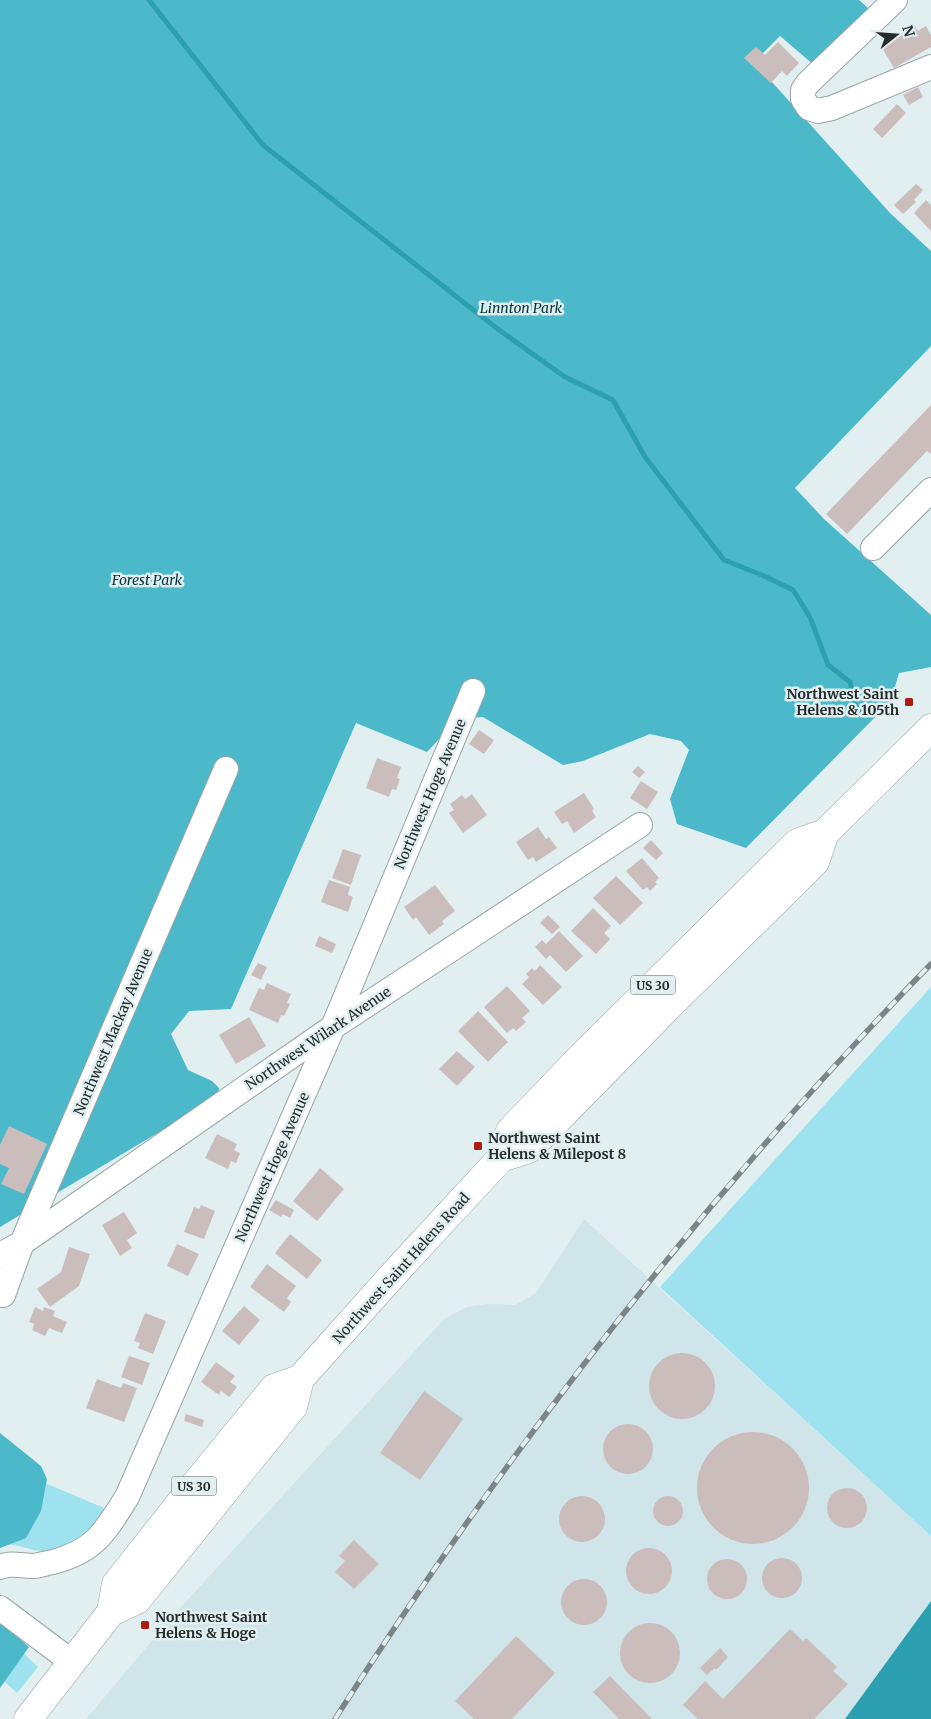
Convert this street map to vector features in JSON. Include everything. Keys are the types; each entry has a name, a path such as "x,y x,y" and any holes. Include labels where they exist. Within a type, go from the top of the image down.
{"highway":[{"name":"Northwest Saint Helens Road","path":"28,1719 111,1612 116,1584 274,1388 300,1379 501,1158 510,1130 579,1059 797,843 826,833 931,728"}],"street":[{"path":"895,0 808,82 803,90 803,100 808,108 818,111 832,108 877,91 931,67"},
{"path":"873,548 931,490"},
{"name":"Northwest Hoge Avenue","path":"0,1567 10,1564 36,1566 70,1558 90,1547 105,1531 126,1497 333,1027 473,691"},
{"name":"Northwest Mackay Avenue","path":"3,1295 22,1243 226,769"},
{"name":"Northwest Wilark Avenue","path":"0,1255 22,1243 333,1027 640,825"},
{"path":"0,1608 72,1662"}],"shaded area":[{"path":"931,987 931,1536 660,1287"},
{"path":"584,1219 931,1536 931,1601 845,1719 86,1719 171,1618 444,1319 467,1307 486,1304 515,1305 536,1293"},
{"path":"0,1464 104,1508 96,1524 90,1532 76,1543 59,1549 42,1551 15,1545 3,1545"},
{"path":"931,1601 931,1719 845,1719"},
{"path":"0,1631 38,1667 17,1693 0,1677"}],"green space":[{"name":"Linnton Park","path":"0,0 859,0 869,9 814,65 780,36 754,62 890,213 931,251 931,346 795,488 824,519 931,615 931,667 899,673 891,701 746,848 677,824 670,799 689,750 681,741 650,734 583,761 563,765 483,717 458,719 427,752 356,723 231,1009 189,1011 171,1034 188,1070 212,1081 219,1088 218,1097 0,1227"},
{"path":"0,1433 41,1466 47,1479 41,1511 26,1538 0,1548"},
{"path":"0,1622 29,1647 0,1688"}],"building":[{"path":"915,26 918,31 926,26 931,35 931,47 894,68 881,46"},
{"path":"778,42 799,63 787,76 782,71 771,83 744,58 756,47 765,55"},
{"path":"918,87 923,97 909,105 903,95"},
{"path":"897,104 906,113 882,138 873,129"},
{"path":"916,184 923,190 914,200 916,202 903,214 894,205"},
{"path":"926,200 931,205 931,231 914,213"},
{"path":"931,405 931,454 927,451 847,534 826,514"},
{"path":"479,730 494,740 484,754 469,744"},
{"path":"377,758 401,767 397,778 400,779 396,790 392,789 389,797 366,788"},
{"path":"638,766 645,772 639,778 632,772"},
{"path":"641,781 658,792 647,809 630,798"},
{"path":"584,793 594,809 592,811 596,817 574,833 567,821 562,824 554,812"},
{"path":"472,794 487,815 463,833 449,813 454,810 450,804 462,795 465,799"},
{"path":"538,827 546,839 549,837 557,848 536,862 533,857 528,860 516,842"},
{"path":"651,840 663,853 656,860 643,848"},
{"path":"343,849 361,855 351,885 332,878"},
{"path":"642,858 659,878 655,882 657,884 650,891 647,887 643,890 626,871"},
{"path":"616,876 643,903 620,925 593,898"},
{"path":"329,880 350,887 348,895 353,897 348,912 321,902"},
{"path":"435,885 455,911 442,921 444,924 429,935 416,917 413,920 404,907"},
{"path":"593,908 611,926 604,933 610,939 596,954 571,931"},
{"path":"548,915 560,927 552,934 540,923"},
{"path":"559,931 583,956 566,972 550,955 546,959 535,947 542,940 546,944"},
{"path":"319,936 336,944 332,953 315,946"},
{"path":"258,963 267,967 261,980 251,975"},
{"path":"540,965 562,987 543,1005 522,984 529,977 526,974 532,968 535,971"},
{"path":"267,983 291,994 287,1003 290,1004 284,1016 281,1015 278,1023 249,1010 259,988 264,990"},
{"path":"507,986 530,1011 522,1018 526,1022 516,1031 513,1028 507,1033 484,1007"},
{"path":"478,1011 508,1042 488,1062 458,1031"},
{"path":"249,1017 266,1046 236,1064 219,1035"},
{"path":"457,1051 475,1067 457,1086 439,1069"},
{"path":"9,1126 47,1144 24,1194 1,1184 9,1168 0,1164 0,1145"},
{"path":"217,1134 237,1144 234,1150 240,1153 236,1163 231,1161 228,1169 205,1158"},
{"path":"320,1168 344,1189 317,1221 293,1201"},
{"path":"276,1200 294,1210 290,1218 283,1214 281,1217 269,1210"},
{"path":"201,1205 215,1211 204,1239 184,1232 194,1207 199,1209"},
{"path":"124,1212 137,1233 127,1240 132,1248 120,1256 102,1225"},
{"path":"290,1234 322,1260 307,1279 275,1253"},
{"path":"177,1244 199,1254 188,1276 167,1266"},
{"path":"69,1247 90,1254 79,1286 50,1307 37,1289 61,1272"},
{"path":"267,1264 296,1286 287,1298 291,1302 284,1312 250,1287"},
{"path":"244,1306 260,1320 239,1345 222,1331"},
{"path":"35,1307 43,1311 44,1307 55,1311 53,1316 67,1322 62,1333 49,1328 45,1336 32,1330 34,1324 29,1322"},
{"path":"145,1313 166,1321 153,1354 138,1348 140,1343 134,1341"},
{"path":"682,1353 694,1356 705,1363 712,1374 715,1386 712,1398 705,1409 694,1416 682,1419 670,1416 659,1409 652,1398 649,1386 652,1374 659,1363 670,1356"},
{"path":"129,1356 150,1363 142,1385 121,1377"},
{"path":"216,1362 235,1376 230,1382 237,1387 229,1397 221,1391 219,1395 201,1382"},
{"path":"97,1379 121,1388 123,1383 137,1388 124,1422 86,1408"},
{"path":"424,1391 463,1419 420,1480 380,1453"},
{"path":"186,1414 204,1420 202,1427 184,1421"},
{"path":"623,1424 633,1424 646,1431 653,1444 653,1454 646,1467 633,1474 623,1474 614,1470 607,1463 603,1454 603,1444 607,1435 614,1428"},
{"path":"753,1432 775,1436 793,1448 805,1466 809,1488 805,1510 793,1528 775,1540 753,1544 731,1540 713,1528 701,1510 697,1488 701,1466 713,1448 731,1436"},
{"path":"847,1488 861,1494 867,1508 861,1522 847,1528 833,1522 827,1508 833,1494"},
{"path":"587,1496 591,1497 601,1506 604,1510 604,1528 595,1538 587,1542 577,1542 569,1538 560,1528 559,1514 563,1506 573,1497"},
{"path":"668,1496 679,1500 683,1511 679,1522 668,1526 657,1522 653,1511 657,1500"},
{"path":"354,1540 379,1564 354,1589 335,1572 345,1561 339,1556"},
{"path":"654,1548 658,1549 668,1558 671,1562 671,1580 662,1590 654,1594 644,1594 636,1590 627,1580 626,1566 630,1558 640,1549"},
{"path":"782,1558 796,1564 802,1578 796,1592 782,1598 768,1592 762,1578 768,1564"},
{"path":"727,1559 741,1565 747,1579 741,1593 727,1599 713,1593 707,1579 713,1565"},
{"path":"589,1579 601,1585 606,1593 606,1611 601,1619 593,1624 579,1625 567,1619 562,1611 561,1597 567,1585 575,1580"},
{"path":"650,1623 662,1625 675,1636 680,1653 678,1665 667,1678 650,1683 638,1681 625,1670 620,1653 622,1641 633,1628"},
{"path":"790,1629 803,1641 806,1638 837,1667 833,1671 848,1684 814,1719 698,1719 683,1705 705,1681 723,1699"},
{"path":"516,1636 555,1673 512,1719 474,1719 455,1701"},
{"path":"720,1648 728,1657 716,1670 715,1668 707,1675 700,1668"},
{"path":"610,1676 652,1719 619,1719 593,1692"}],"waterway":[{"path":"149,0 263,145 499,330 565,377 613,400 645,457 724,560 793,590 810,617 828,665 850,682 855,705 862,715"}],"railway":[{"path":"335,1719 401,1618 470,1518 540,1421 614,1326 767,1141 931,964"}],"place":[{"name":"Northwest Saint Helens & 105th","path":"909,702"},
{"name":"Northwest Saint Helens & Milepost 8","path":"478,1146"},
{"name":"Northwest Saint Helens & Hoge","path":"145,1625"}],"park label":[{"name":"Forest Park","path":"147,580"}]}
